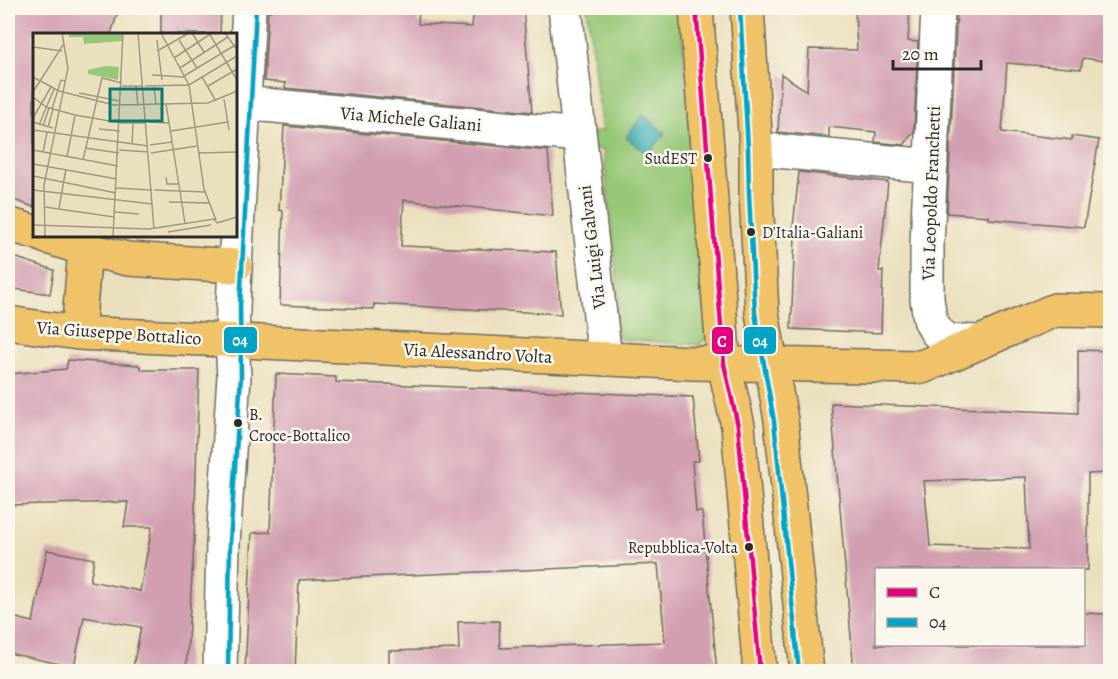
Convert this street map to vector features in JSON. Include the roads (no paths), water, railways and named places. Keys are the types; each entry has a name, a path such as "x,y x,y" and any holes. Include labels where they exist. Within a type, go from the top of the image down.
{"main road":[{"path":"696,8 724,364 738,426 760,672"},
{"path":"747,8 756,149 762,313 781,420 807,672"},
{"path":"8,224 33,232"},
{"path":"47,237 128,259 235,266"},
{"path":"78,333 85,249"},
{"name":"Via Alessandro Volta","path":"232,341 605,360 922,367 1055,310 1110,311"},
{"name":"Via Giuseppe Bottalico","path":"8,324 78,333 232,341"}],"street":[{"path":"237,225 249,8"},
{"name":"Via Luigi Galvani","path":"565,8 605,360"},
{"name":"Via Leopoldo Franchetti","path":"938,8 927,299 930,319 936,331 948,341 979,342"},
{"name":"Via Michele Galiani","path":"243,103 579,135"},
{"path":"756,149 931,165"},
{"path":"220,672 223,543 234,376 232,341 236,237"}],"water":[{"path":"643,115 665,133 648,154 626,137"}],"place":[{"name":"SudEST","path":"708,158"},
{"name":"D'Italia-Galiani","path":"751,232"},
{"name":"B. Croce-Bottalico","path":"238,423"},
{"name":"Repubblica-Volta","path":"749,547"}]}
